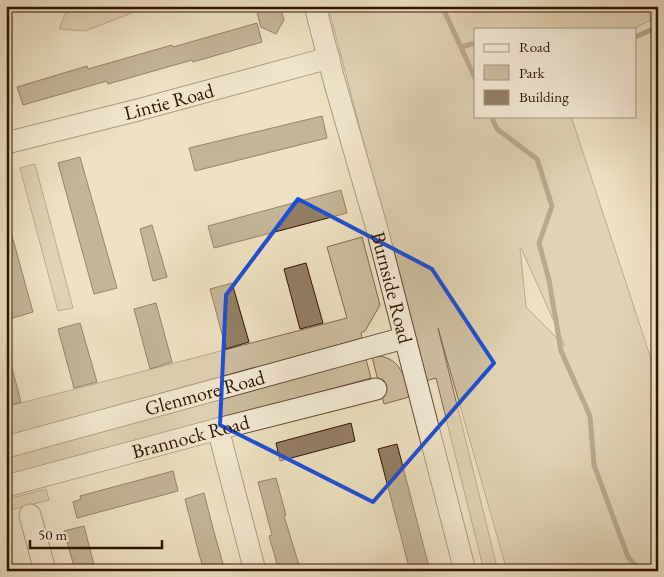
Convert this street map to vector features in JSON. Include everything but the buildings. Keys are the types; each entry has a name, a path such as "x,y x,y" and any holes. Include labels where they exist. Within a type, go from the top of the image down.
{"street":[{"name":"Burnside Road","path":"315,6 377,229 464,571"},
{"name":"Lintie Road","path":"6,143 138,110 329,58"},
{"name":"Glenmore Road","path":"6,447 404,338"},
{"name":"Brannock Road","path":"6,486 376,389"},
{"path":"218,429 255,571"},
{"path":"30,515 45,571"}],"highlighted area":[{"path":"298,199 432,269 494,363 373,502 220,425 226,295"}],"green space":[{"path":"79,6 150,6 85,31 59,29 65,14"},
{"path":"328,6 646,6 651,20 635,28 474,28 474,118 572,118 658,380 658,523 656,524 658,529 658,571 507,571 438,328 498,571 484,571 436,378 426,381","holes":["520,248 521,248 565,346 526,307"]},
{"path":"35,164 73,308 58,311 20,168"},
{"path":"362,237 380,305 365,331 361,333 362,338 6,438 6,407 347,318 327,247"},
{"path":"378,356 392,361 401,370 409,397 384,404 372,357"},
{"path":"366,359 371,378 6,478 6,458"},
{"path":"46,489 49,500 10,510 7,499"}],"waterway":[{"path":"442,6 474,76"},
{"path":"636,37 658,27"},
{"path":"462,47 474,43"},
{"path":"492,118 497,129 537,159 552,206 539,243 549,280 561,351 590,416 594,465 628,557 640,571"}]}
